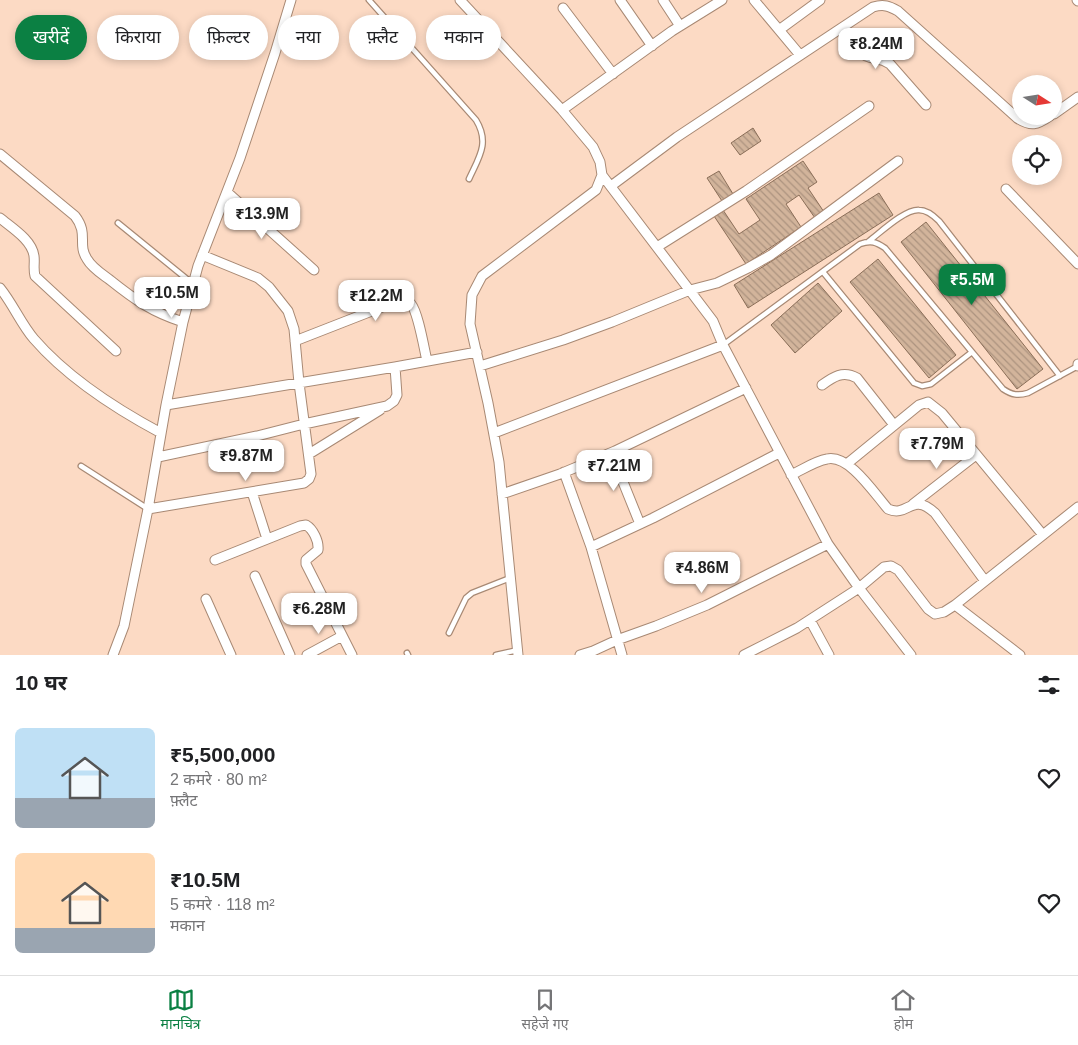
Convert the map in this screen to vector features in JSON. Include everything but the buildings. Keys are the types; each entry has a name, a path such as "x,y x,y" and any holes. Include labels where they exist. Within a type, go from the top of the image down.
{"street":[{"path":"113,655 124,626 158,457 166,404 193,284 202,255 252,123 291,0"},
{"path":"460,0 562,110 593,147 600,162 602,175 713,321 723,345 828,544 859,588 911,655"},
{"path":"620,0 652,46"},
{"path":"663,0 680,26"},
{"path":"562,110 680,26 722,0"},
{"path":"754,0 800,55"},
{"path":"779,30 820,0"},
{"path":"611,186 646,158 800,55 873,7 882,5 890,6 898,11 1012,114"},
{"path":"563,8 613,74"},
{"path":"843,27 864,55 884,59 926,105"},
{"path":"1062,108 1078,97"},
{"path":"657,247 746,191 869,106"},
{"path":"0,154 81,223 84,232 83,249 87,259 94,268 149,309 162,316 183,322"},
{"path":"480,366 563,340 690,290 717,283 771,255 898,161"},
{"path":"518,652 494,433 470,324 472,295 482,276 596,190 602,175"},
{"path":"1006,189 1078,264"},
{"path":"227,192 314,270"},
{"path":"0,218 32,248 35,276 116,351"},
{"path":"148,509 304,483 311,474 294,329 288,312 269,287 258,278 202,255"},
{"path":"0,288 33,338 56,360 111,404 161,433"},
{"path":"295,341 400,300 406,300 411,304 415,312 427,361"},
{"path":"494,433 723,345"},
{"path":"166,404 476,352"},
{"path":"309,454 394,402 397,395 395,367"},
{"path":"822,385 835,376 851,374 857,378 894,425"},
{"path":"502,494 615,451 746,388"},
{"path":"848,463 919,405 928,402 942,413 1042,535"},
{"path":"158,457 387,406"},
{"path":"615,451 619,472 640,524"},
{"path":"591,547 780,453"},
{"path":"791,474 826,459 836,458 848,463 888,509 894,512 901,511 913,504 976,455"},
{"path":"564,472 591,547 622,655"},
{"path":"252,492 267,539"},
{"path":"913,504 921,503 928,506 935,513 985,581"},
{"path":"750,654 810,620 859,588 884,567 891,566 898,570 928,609 935,614 944,612 1078,506"},
{"path":"215,560 306,525 310,528 318,546 318,550 306,560 306,564 352,655"},
{"path":"580,655 707,605 828,544"},
{"path":"255,576 290,655"},
{"path":"206,599 231,655"},
{"path":"955,605 1020,655"},
{"path":"810,620 829,655"},
{"path":"307,655 342,636"}],"lane":[{"path":"369,0 476,120 481,129 482,150 469,179"},
{"path":"723,345 860,244 869,241 910,210 921,209 939,221 1060,376"},
{"path":"118,223 193,284"},
{"path":"869,241 876,242 885,248 1003,389 1010,394 1020,395 1028,393 1078,365"},
{"path":"822,272 914,383 922,386 931,384 972,352"},
{"path":"81,466 148,509"},
{"path":"449,633 466,598 472,593 510,578"},
{"path":"496,655 518,652"}]}
